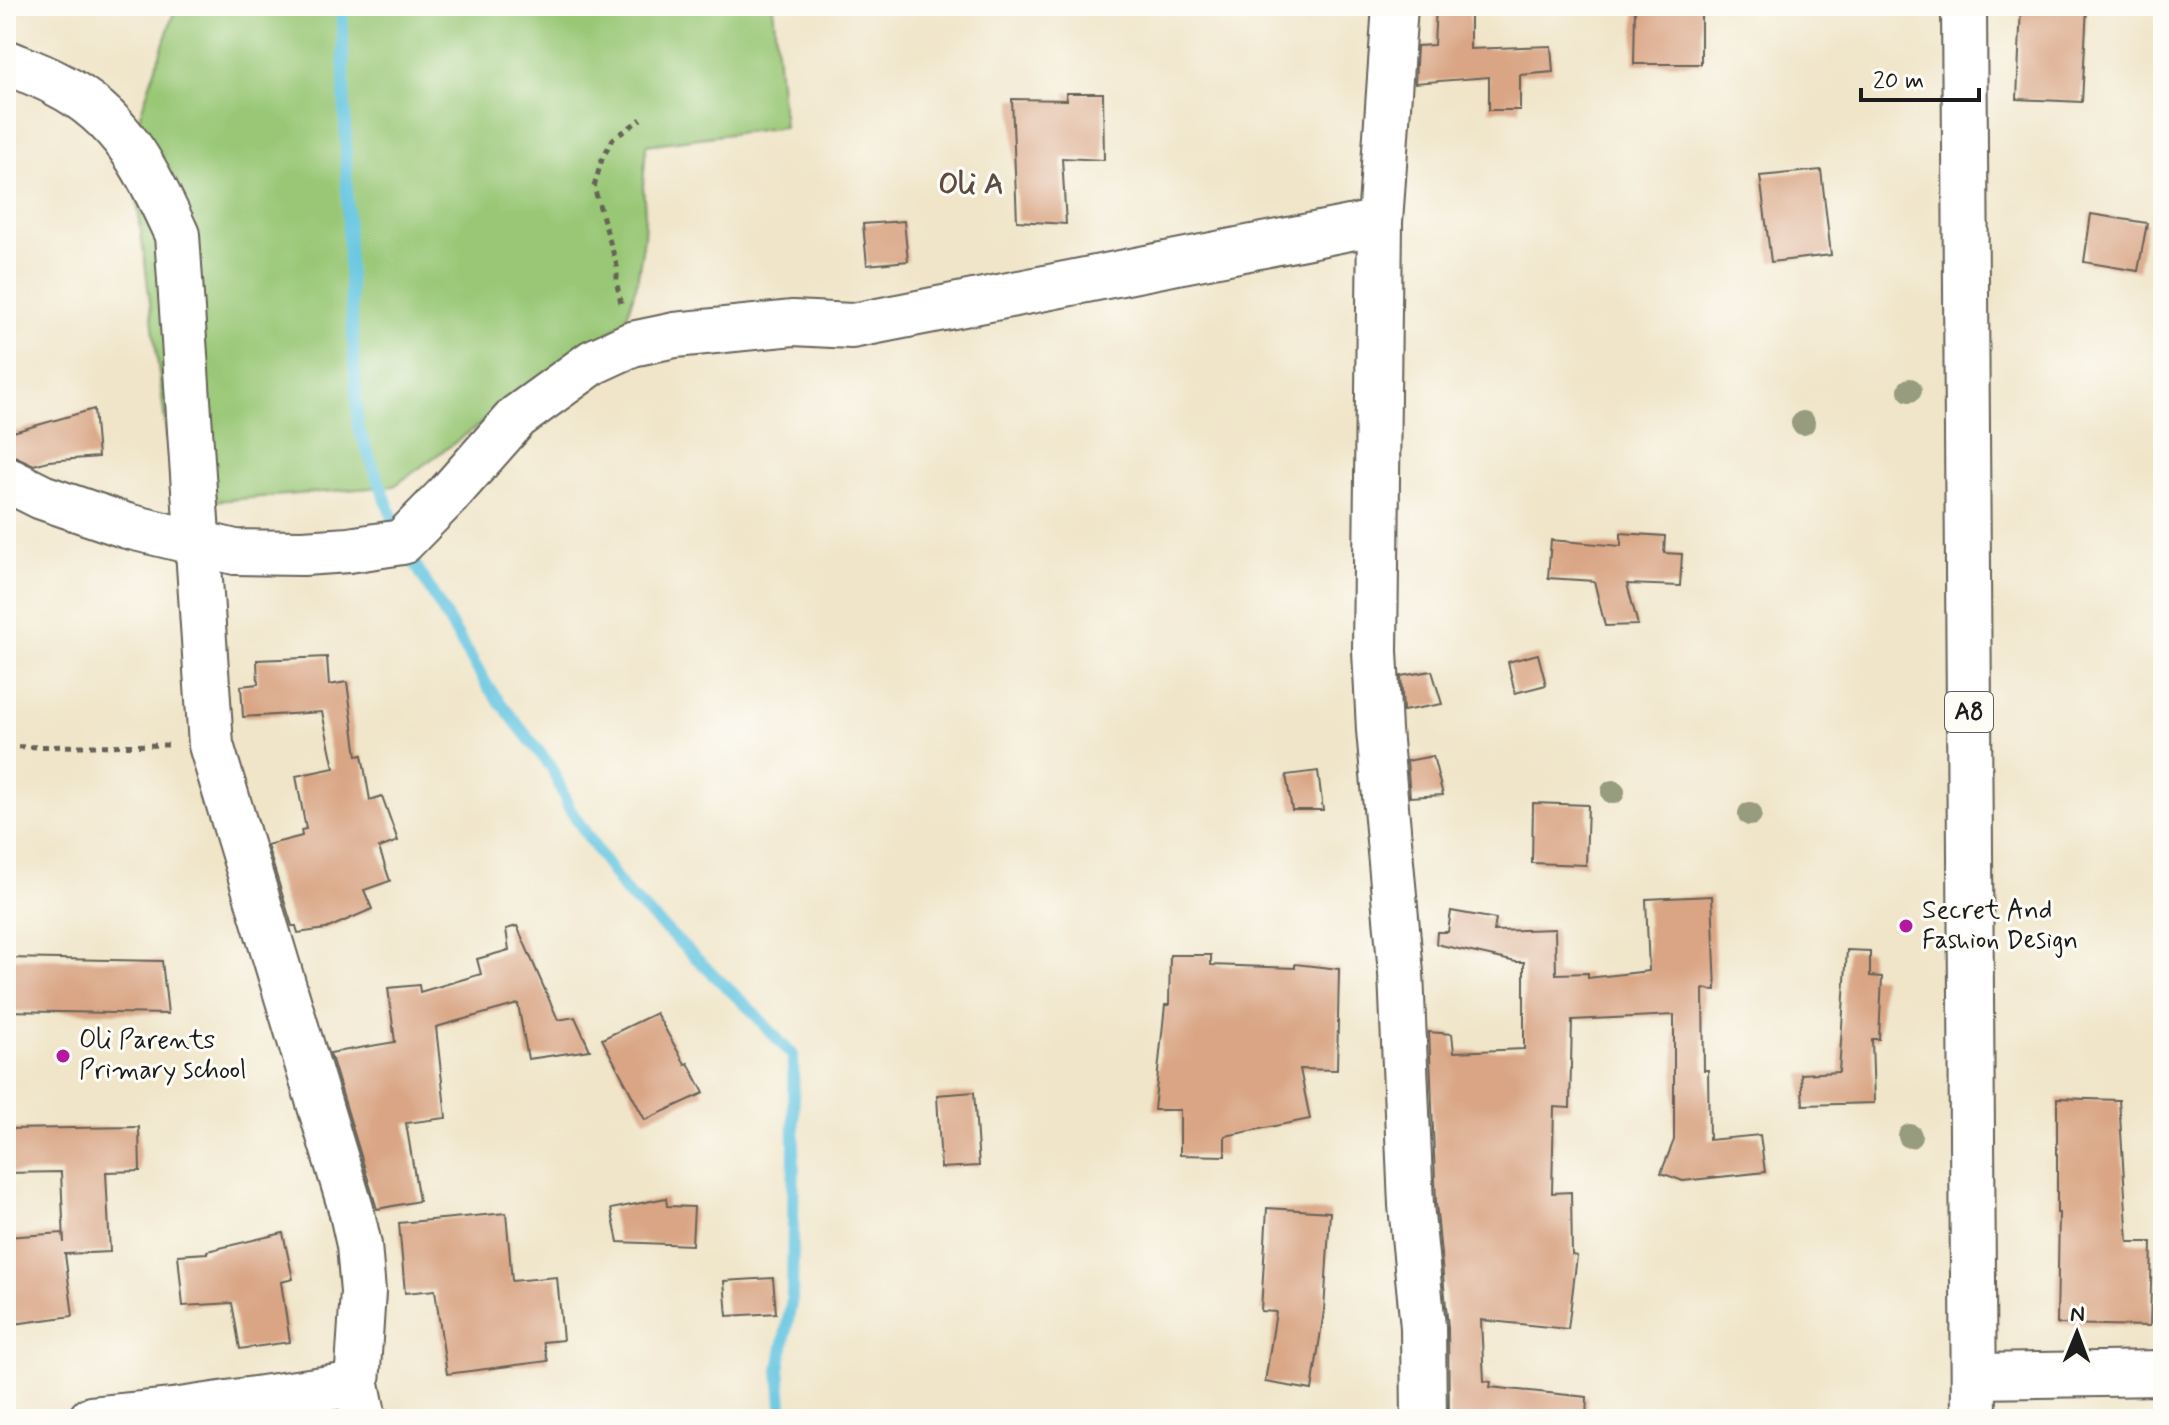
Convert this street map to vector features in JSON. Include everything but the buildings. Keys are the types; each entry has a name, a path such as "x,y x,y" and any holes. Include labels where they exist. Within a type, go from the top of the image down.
{"street":[{"path":"1395,6 1380,222 1375,651 1401,973 1411,1205 1423,1327 1424,1419"},
{"name":"A8","path":"1964,6 1974,1419"},
{"path":"6,62 59,84 114,125 148,172 177,235 211,745 351,1209 359,1245 363,1292 360,1402 173,1411 91,1419"},
{"path":"6,479 42,497 127,526 235,552 303,553 402,542 517,417 593,362 632,344 711,330 793,323 852,326 1380,222"},
{"path":"1974,1376 2163,1373"}],"path":[{"path":"632,344 617,285 617,266 594,187 602,159 613,139 641,119"},
{"path":"6,747 211,745"}],"green space":[{"path":"176,6 578,6 581,17 666,6 773,6 784,127 646,145 644,238 637,282 626,320 394,486 178,504 130,145"}],"waterway":[{"path":"342,6 349,267 358,427 402,542 488,687 552,768 569,808 624,890 752,1011 793,1056 792,1298 779,1369 783,1419"}],"place":[{"name":"Secret And Fashion Design","path":"1906,926"},
{"name":"Oli Parents Primary school","path":"63,1056"}],"district":[{"name":"Oli A","path":"971,184"}]}
